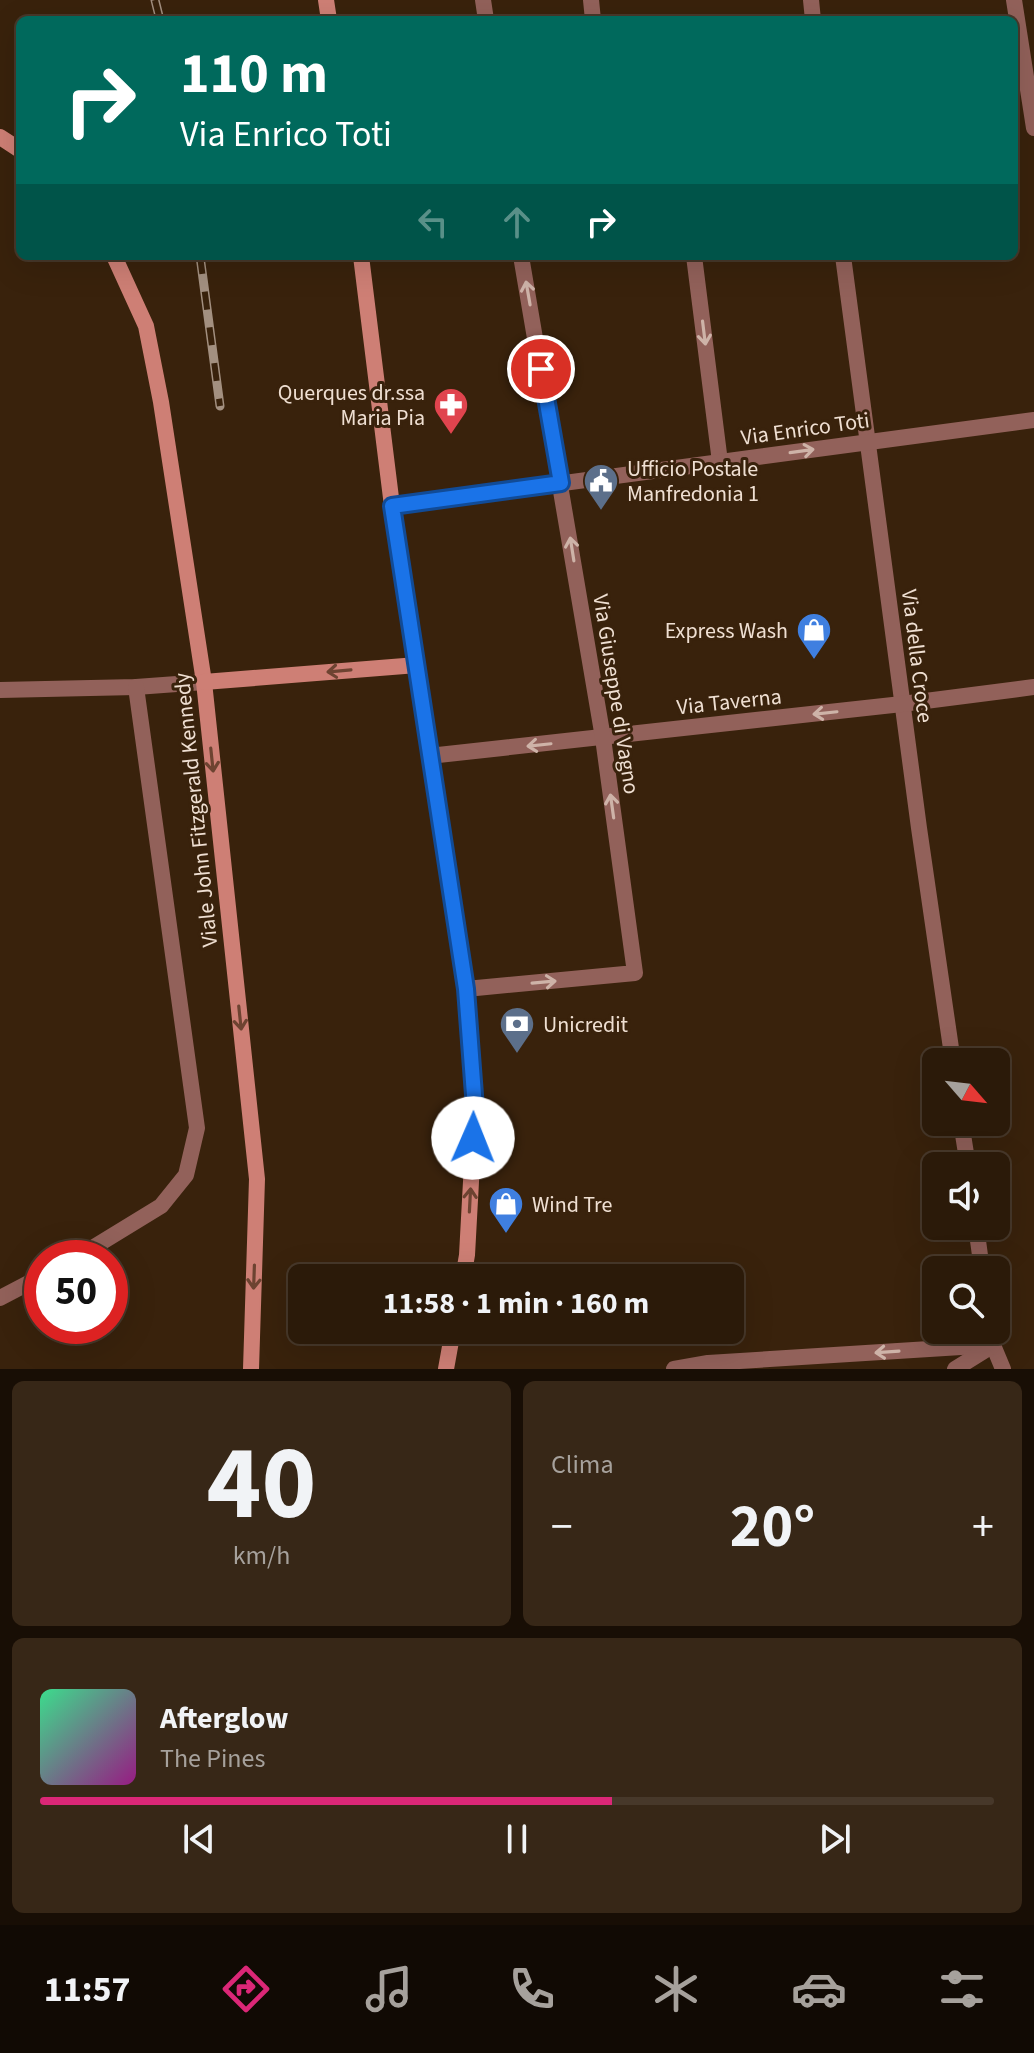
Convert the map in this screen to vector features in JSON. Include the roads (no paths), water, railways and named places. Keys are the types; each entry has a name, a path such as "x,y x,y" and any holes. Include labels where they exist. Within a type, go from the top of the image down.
{"main road":[{"name":"Viale John Fitzgerald Kennedy","path":"116,260 146,326 161,402 204,682 257,1179 251,1369"},
{"path":"361,260 392,506 466,989 475,1108 465,1264"},
{"path":"204,682 417,665"},
{"path":"446,1369 450,1344"}],"street":[{"path":"1018,29 1034,128"},
{"name":"Via Giuseppe di Vagno","path":"466,989 635,973 603,738 522,260"},
{"path":"695,260 720,462"},
{"name":"Via della Croce","path":"844,260 951,1048"},
{"name":"Via Enrico Toti","path":"392,506 1034,420"},
{"path":"0,690 204,682"},
{"path":"105,1240 161,1206 186,1175 197,1128 136,687"},
{"name":"Via Taverna","path":"429,756 1034,687"},
{"path":"0,1298 24,1285"},
{"path":"674,1369 924,1344"},
{"path":"955,1369 984,1344"},
{"path":"994,1344 1003,1369"}],"railway":[{"path":"155,0 159,16"},
{"path":"201,260 220,406"}],"place":[{"name":"Querques dr.ssa Maria Pia","path":"451,436"},
{"name":"Ufficio Postale Manfredonia 1","path":"601,512"},
{"name":"Express Wash","path":"814,661"},
{"name":"Unicredit","path":"517,1055"},
{"name":"Wind Tre","path":"506,1235"}]}
